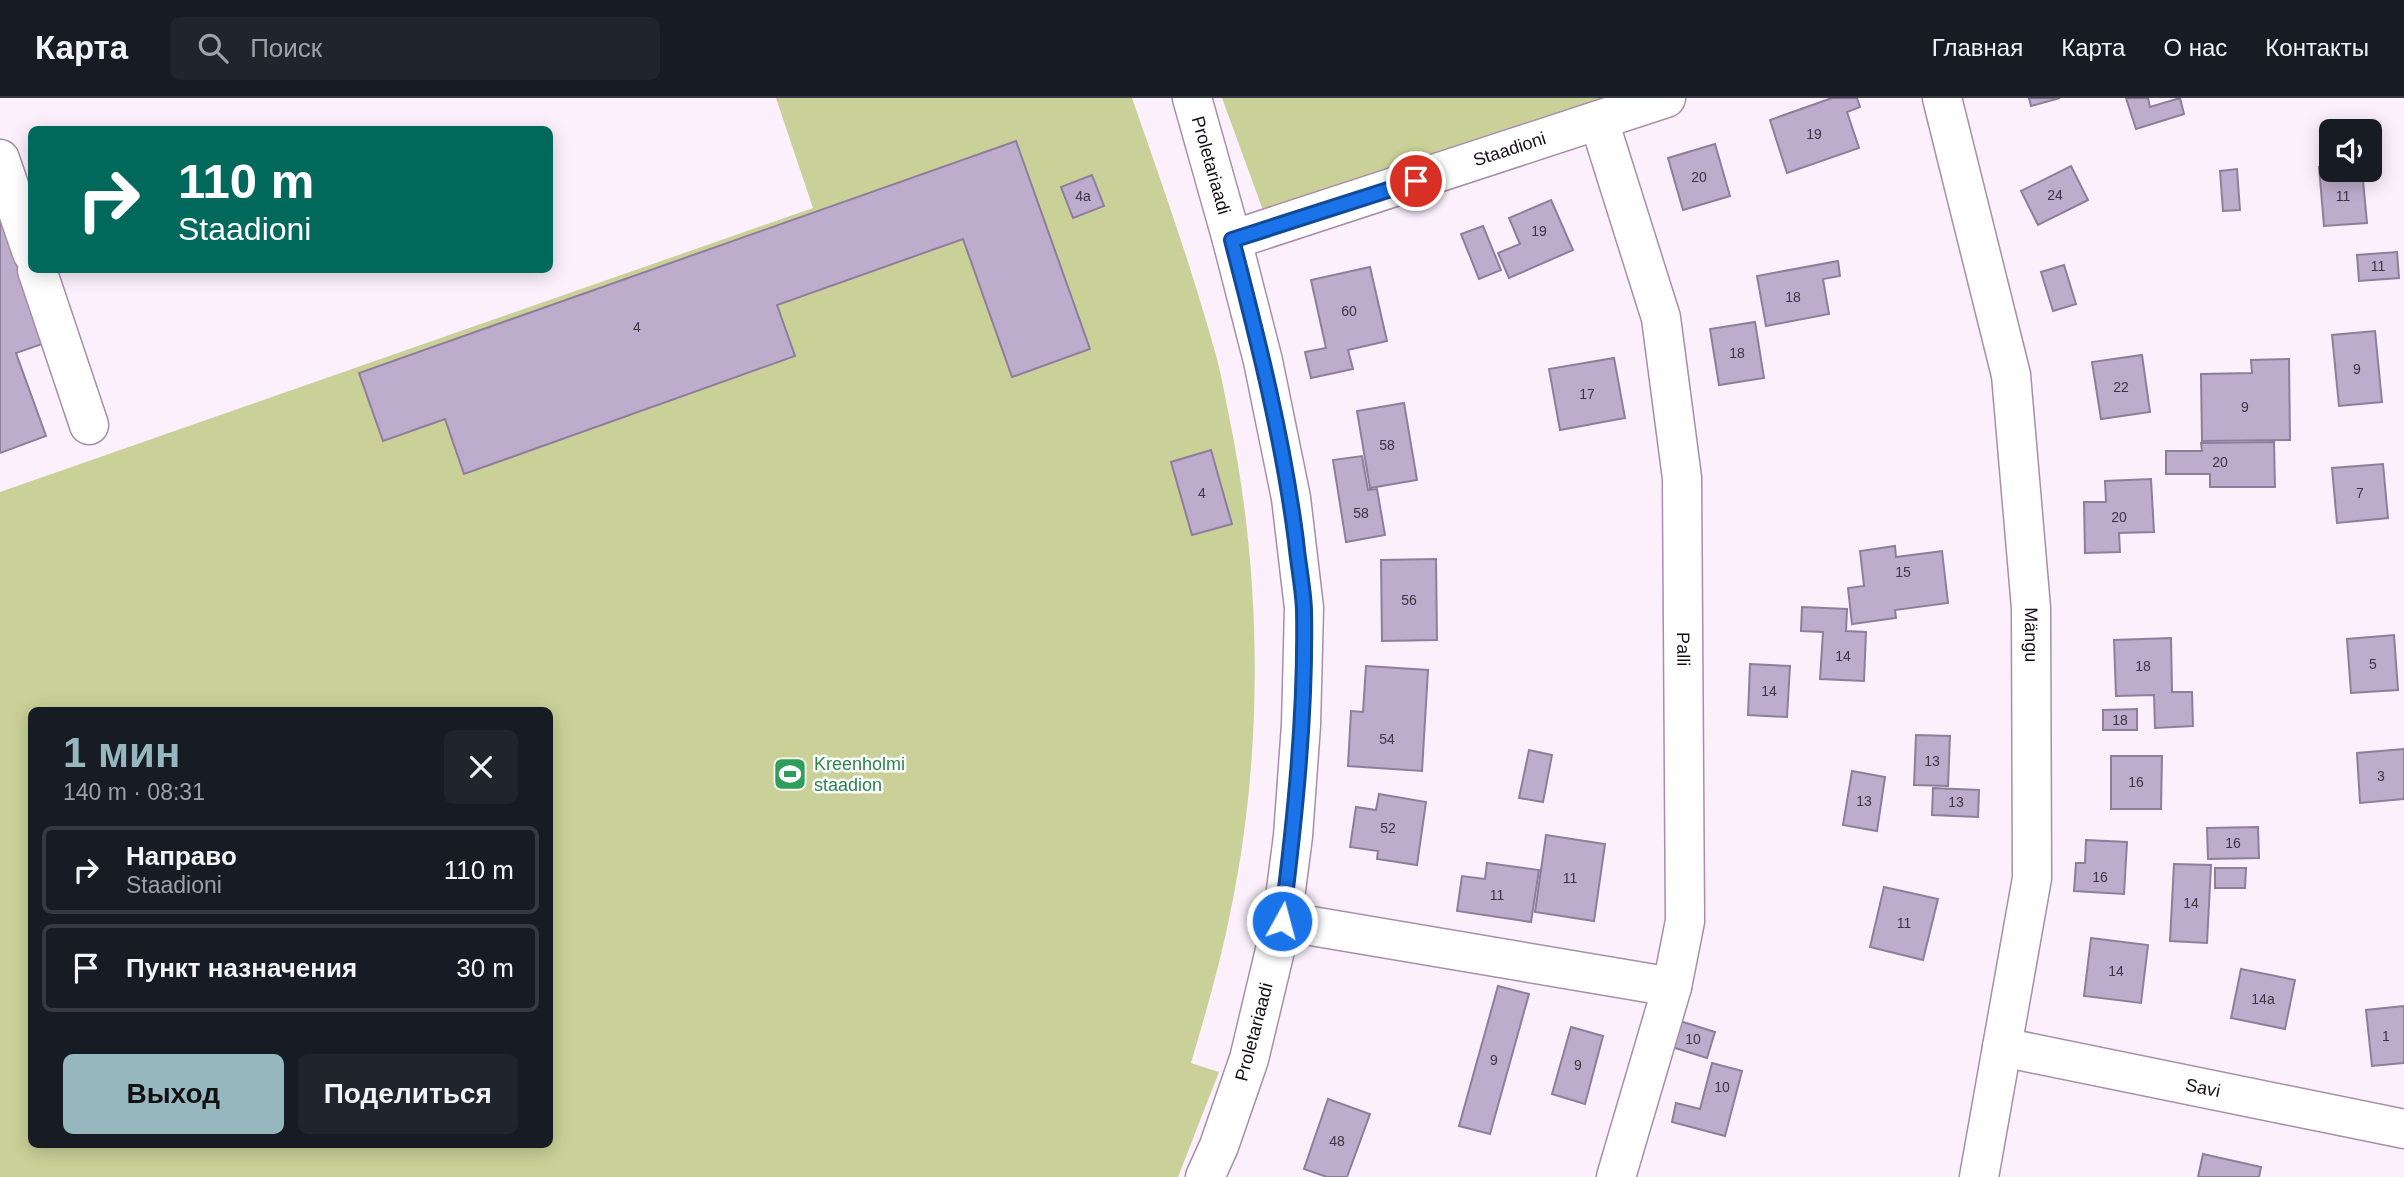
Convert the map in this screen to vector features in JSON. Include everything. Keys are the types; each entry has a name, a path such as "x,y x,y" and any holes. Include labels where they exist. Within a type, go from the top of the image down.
{"street":[{"name":"Proletariaadi","path":"1192,98 1263,361 1291,498 1304,608 1300,739 1293,836 1282,921 1249,1059 1219,1146 1205,1177"},
{"name":"Staadioni","path":"1232,240 1666,98"},
{"name":"Mängu","path":"1942,98 2011,374 2031,608 2032,878 1979,1177"},
{"name":"Palli","path":"1599,121 1661,318 1682,478 1685,921 1672,987 1616,1177"},
{"path":"0,159 28,241"},
{"path":"38,273 89,425"},
{"path":"1282,921 1672,987"},
{"name":"Savi","path":"2001,1047 2404,1129"}],"green space":[{"path":"776,98 1132,98 1166,195 1219,366 1240,477 1253,600 1254,725 1242,848 1223,948 1191,1063 1219,1072 1178,1177 0,1177 0,492 813,208"},
{"path":"1222,98 1609,98 1264,213"}],"building":[{"path":"1832,98 1857,98 1860,107 1847,112 1859,148 1787,173 1770,120"},
{"path":"2029,98 2060,98 2031,106"},
{"path":"2126,98 2148,98 2150,107 2180,98 2184,114 2136,129"},
{"path":"1016,141 1090,349 1012,377 963,239 777,305 795,356 464,474 445,419 383,441 359,373"},
{"path":"1715,144 1730,196 1683,210 1668,158"},
{"path":"2071,166 2088,200 2038,225 2021,191"},
{"path":"2237,169 2240,210 2223,211 2220,171"},
{"path":"1092,175 1104,206 1073,218 1061,187"},
{"path":"2320,182 2363,182 2367,223 2324,226"},
{"path":"1551,200 1573,250 1509,278 1498,253 1520,244 1509,218"},
{"path":"0,216 45,343 16,353 46,436 0,453"},
{"path":"1483,226 1501,270 1479,279 1461,234"},
{"path":"2397,252 2399,278 2359,281 2357,255"},
{"path":"1838,261 1840,276 1823,279 1829,314 1766,326 1757,276"},
{"path":"2064,265 2076,304 2053,311 2041,272"},
{"path":"1370,267 1387,341 1348,350 1353,369 1311,378 1305,352 1326,348 1311,280"},
{"path":"1755,322 1764,378 1719,385 1710,329"},
{"path":"2375,331 2382,402 2339,406 2332,335"},
{"path":"2142,355 2150,412 2101,419 2092,362"},
{"path":"1614,358 1625,418 1560,430 1549,369"},
{"path":"2289,359 2290,440 2202,441 2201,374 2252,373 2251,360"},
{"path":"1404,403 1417,480 1370,488 1357,411"},
{"path":"2274,442 2275,487 2210,487 2210,474 2166,474 2166,451 2202,451 2201,443"},
{"path":"1211,450 1232,524 1192,535 1171,462"},
{"path":"1362,456 1368,490 1377,489 1385,535 1346,542 1333,460"},
{"path":"2383,464 2388,518 2337,523 2332,468"},
{"path":"2151,479 2154,532 2119,533 2120,552 2085,553 2084,502 2106,502 2105,481"},
{"path":"1895,546 1896,557 1942,551 1948,603 1895,610 1896,618 1852,624 1848,588 1864,586 1860,551"},
{"path":"1436,559 1437,640 1382,641 1381,560"},
{"path":"1802,607 1847,609 1846,631 1866,632 1864,681 1820,679 1823,632 1801,631"},
{"path":"2394,635 2398,690 2351,693 2347,639"},
{"path":"2171,638 2172,692 2192,692 2193,726 2155,728 2154,695 2116,696 2114,640"},
{"path":"1750,664 1790,666 1787,717 1748,715"},
{"path":"1366,666 1428,670 1422,771 1348,766 1351,711 1363,712"},
{"path":"2137,709 2137,730 2103,730 2103,710"},
{"path":"1916,735 1950,736 1948,786 1914,785"},
{"path":"2404,749 2404,799 2360,803 2357,753"},
{"path":"1529,750 1552,755 1543,802 1519,798"},
{"path":"2111,756 2162,756 2161,809 2111,809"},
{"path":"1852,771 1885,777 1877,831 1843,825"},
{"path":"1933,788 1979,790 1978,817 1932,815"},
{"path":"1379,794 1426,802 1417,865 1377,859 1378,851 1350,847 1356,807 1376,810"},
{"path":"2258,827 2259,858 2208,859 2207,828"},
{"path":"1546,835 1605,844 1594,921 1535,912"},
{"path":"2086,840 2127,842 2124,894 2074,891 2076,863 2085,863"},
{"path":"1487,863 1539,870 1531,922 1457,911 1462,876 1485,879"},
{"path":"2174,864 2211,865 2207,943 2170,941"},
{"path":"2215,868 2246,868 2245,888 2215,888"},
{"path":"1884,887 1938,899 1923,960 1870,947"},
{"path":"2091,938 2148,945 2141,1003 2084,996"},
{"path":"2241,969 2295,980 2285,1029 2231,1018"},
{"path":"1498,986 1529,994 1490,1134 1459,1126"},
{"path":"2404,1006 2404,1063 2372,1066 2366,1010"},
{"path":"1680,1021 1715,1032 1707,1058 1672,1047"},
{"path":"1571,1027 1603,1036 1585,1104 1552,1094"},
{"path":"1712,1063 1742,1071 1725,1136 1672,1122 1676,1103 1700,1109"},
{"path":"1328,1099 1370,1114 1347,1177 1327,1177 1304,1169"},
{"path":"2203,1154 2261,1167 2259,1177 2198,1177"}],"place":[{"name":"Kreenholmi staadion","path":"790,774"}],"route":[{"path":"1282,921 1293,836 1301,725 1304,608 1291,498 1263,361 1232,240 1416,181"}]}
